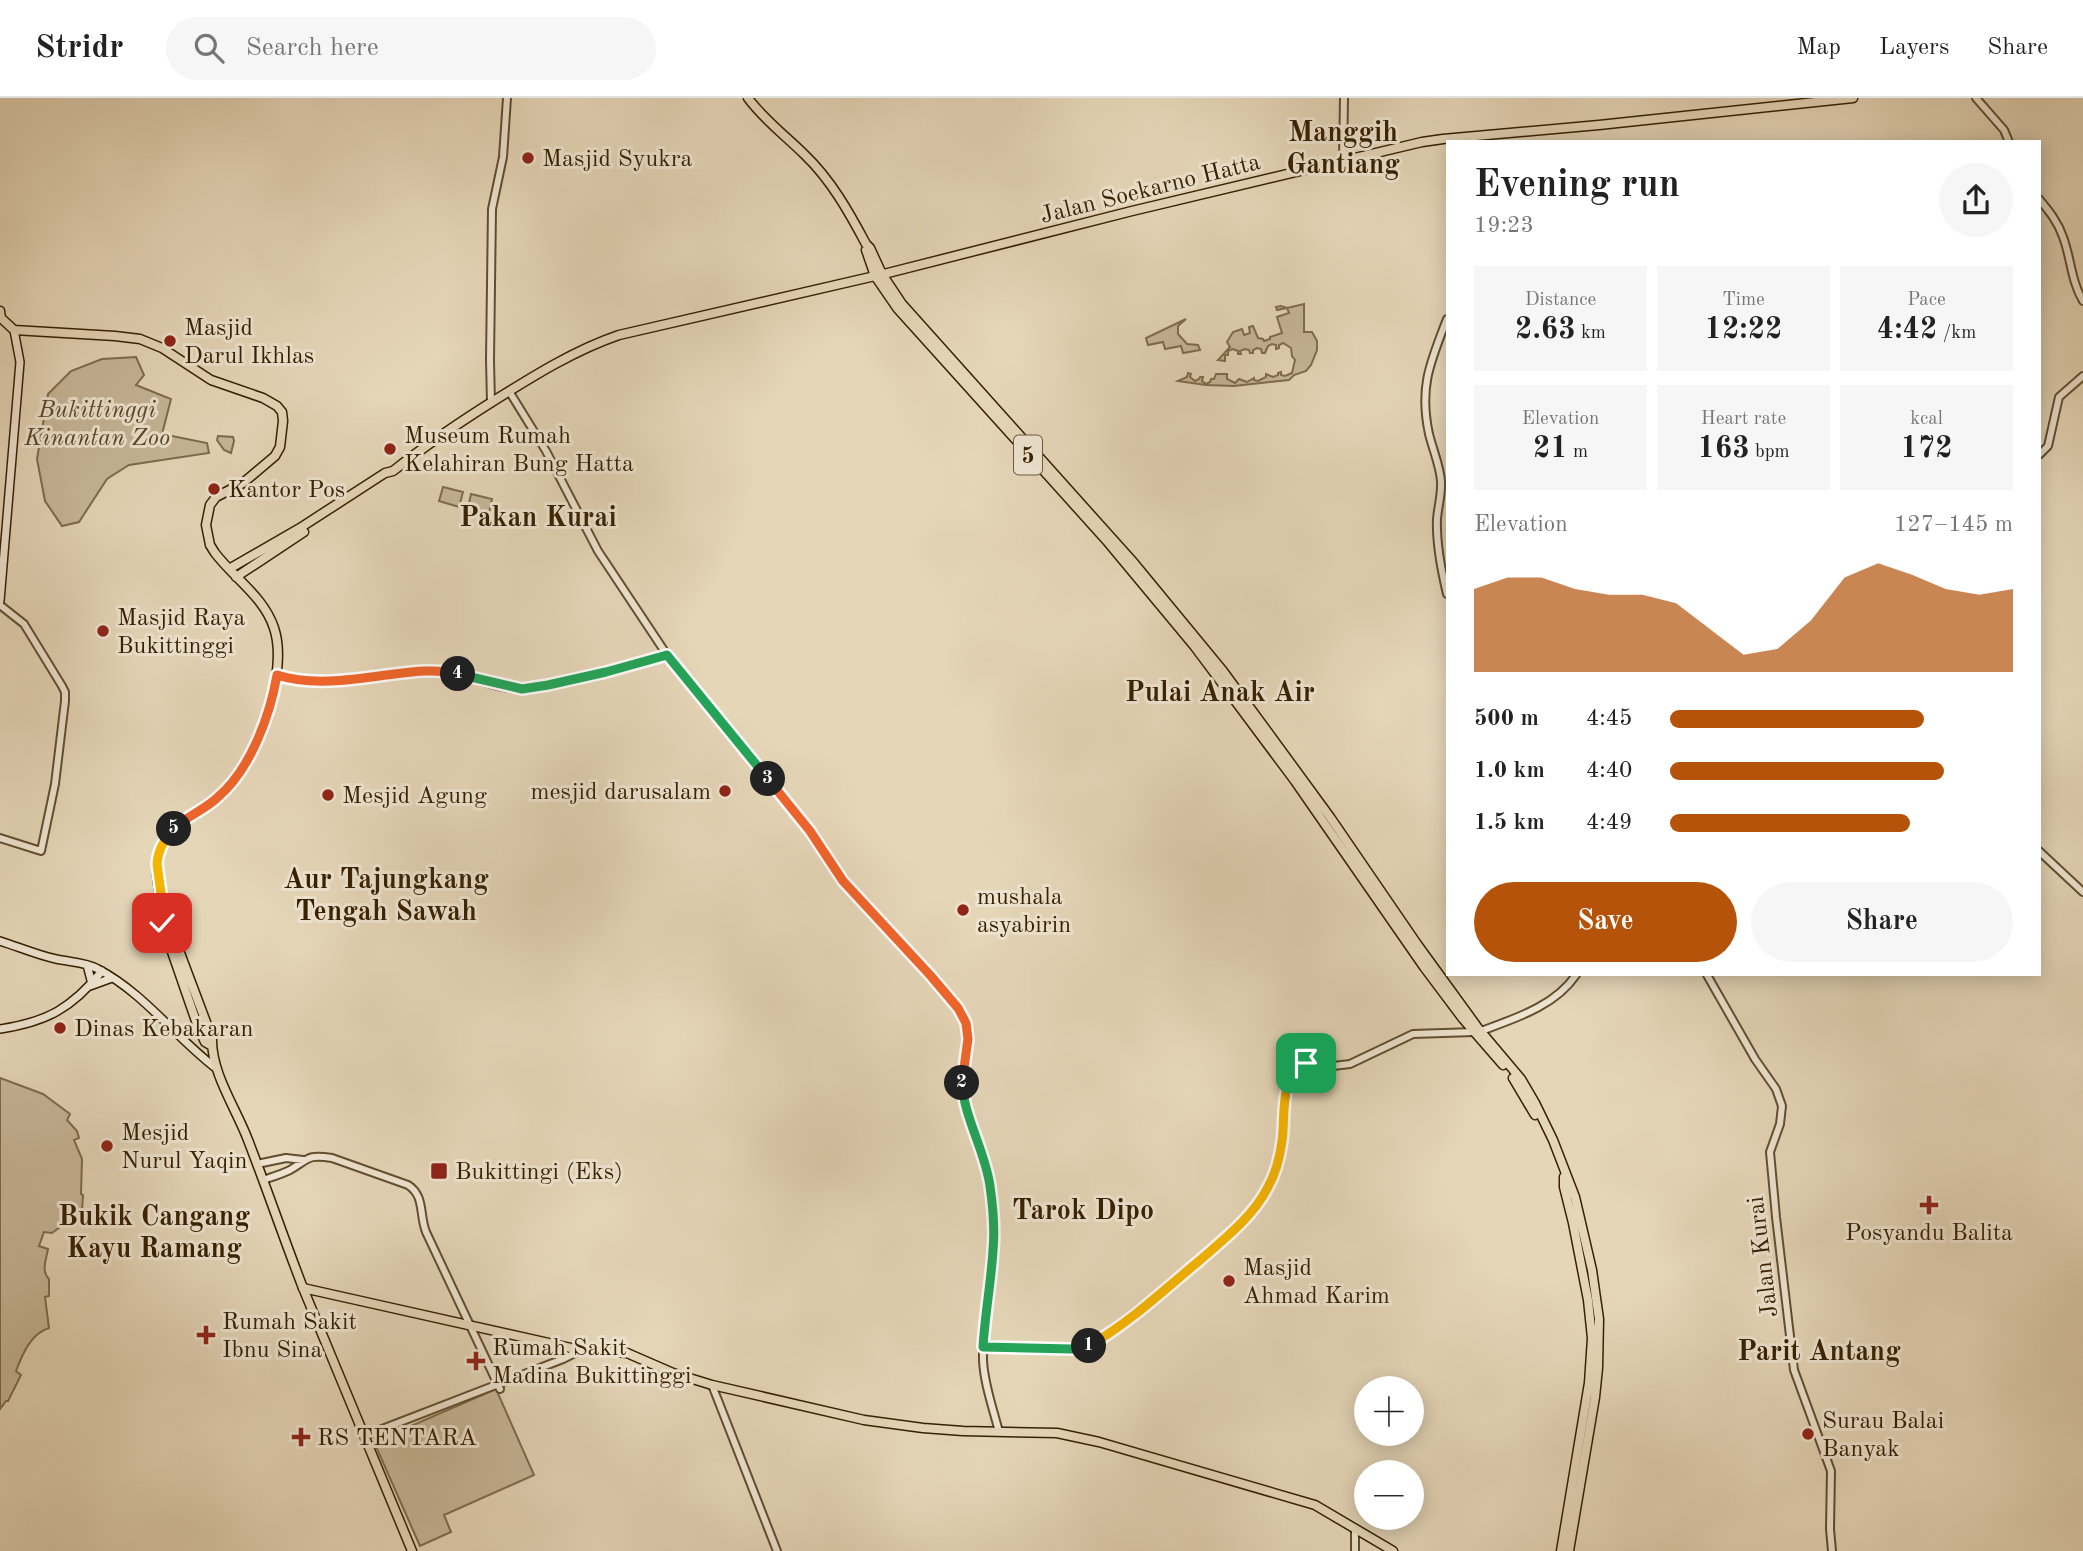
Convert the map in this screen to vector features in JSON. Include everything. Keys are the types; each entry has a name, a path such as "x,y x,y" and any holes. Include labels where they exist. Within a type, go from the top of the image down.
{"main road":[{"name":"5","path":"748,98 765,118 821,171 870,248 879,275 902,304 1077,505 1134,563 1175,618 1223,671 1463,1019 1478,1031"},
{"name":"Jalan Soekarno Hatta","path":"1460,140 1853,98"},
{"name":"Jalan Soekarno Hatta","path":"393,471 449,429 509,391 575,353 619,335 879,275 1422,142 1446,141"},
{"path":"0,316 14,330 20,362 0,603"},
{"path":"14,330 140,339 162,348 211,380 263,398 282,412 284,421 280,447 275,456 256,474 216,497 207,515 206,525 210,545 261,603 274,628 279,649 277,675 265,721 229,787 218,798 178,824 165,839 158,856 164,915 162,923 198,1027 205,1042 212,1046 217,1069 257,1164 303,1288 412,1551"},
{"path":"229,569 300,528 385,473 393,471"},
{"path":"236,576 393,471"},
{"path":"0,941 102,971 142,1001 217,1069"},
{"path":"87,965 91,985"},
{"path":"0,1029 45,1019 91,985 102,971"},
{"path":"91,985 112,978"},
{"path":"1478,1031 1518,1080 1566,1176 1591,1288 1596,1343 1591,1397 1567,1551"},
{"path":"1566,1176 1563,1187 1588,1300 1592,1338 1589,1383 1567,1551"},
{"path":"1566,1176 1575,1184 1590,1241 1600,1293 1604,1339 1601,1379 1567,1551"},
{"path":"303,1288 581,1350 627,1353 673,1373 712,1385 874,1422 923,1429 1044,1432 1073,1436 1131,1450 1315,1504 1354,1528"},
{"path":"1357,1530 1393,1551"}],"street":[{"path":"491,403 492,209 503,156 507,98"},
{"path":"1343,161 1344,98"},
{"path":"1976,98 2004,130 2008,140"},
{"path":"2041,202 2058,225 2077,292 2083,301"},
{"path":"1446,322 1430,363 1425,391 1427,424 1441,476 1438,547 1446,589"},
{"path":"2041,453 2048,446 2059,397 2083,376"},
{"path":"509,391 546,451 598,551 667,655 810,831 843,881 943,990 966,1023 968,1039 962,1082 963,1099 987,1170 994,1233 983,1347 985,1374 999,1432"},
{"path":"0,603 24,624 62,686 65,701 55,784 41,851 0,838"},
{"path":"277,675 303,681 329,681 444,671 522,689 606,672 667,655"},
{"path":"2041,853 2083,892"},
{"path":"983,1347 1089,1347 1172,1284 1219,1244 1258,1204 1274,1175 1283,1139 1287,1087 1300,1066 1306,1063 1333,1066 1350,1064 1413,1034 1478,1031 1509,1021 1549,1001 1564,990 1575,976"},
{"name":"Jalan Kurai","path":"1708,976 1751,1053 1776,1089 1782,1107 1780,1124 1770,1152 1776,1217 1794,1370 1831,1471 1832,1551"},
{"path":"263,1180 290,1170 303,1160 313,1157 332,1158 416,1190 426,1233 498,1386"},
{"path":"257,1164 286,1158 303,1160"},
{"path":"364,1436 498,1386 581,1350"},
{"path":"712,1385 777,1551"},
{"path":"1355,1530 1355,1551"}],"green space":[{"path":"1304,304 1304,332 1312,332 1317,341 1317,350 1306,371 1289,380 1234,386 1206,385 1178,381 1187,377 1188,373 1195,381 1203,377 1202,381 1206,384 1214,379 1216,374 1227,374 1227,379 1235,383 1239,379 1247,382 1254,378 1258,381 1266,377 1266,374 1273,377 1281,372 1281,375 1285,376 1292,373 1295,360 1291,348 1283,343 1276,349 1276,345 1268,346 1265,353 1257,348 1253,353 1245,349 1238,354 1238,351 1233,349 1225,355 1225,361 1218,360 1230,347 1227,342 1233,332 1242,329 1244,335 1250,333 1249,327 1253,326 1258,338 1264,341 1282,333 1277,317 1289,313 1287,308"},
{"path":"1186,319 1178,326 1178,334 1187,344 1198,345 1200,350 1183,353 1181,346 1165,349 1163,342 1148,345 1146,338"},
{"name":"Bukittinggi Kinantan Zoo","path":"136,357 144,375 136,385 171,399 162,434 207,443 209,453 129,465 107,479 79,522 62,526 45,501 37,459 48,394 71,371 102,359"},
{"path":"218,436 233,437 231,453 224,450 217,440"},
{"path":"443,487 463,492 459,507 439,501"},
{"path":"471,494 492,499 489,513 468,508"},
{"path":"0,1078 43,1094 70,1114 67,1120 77,1131 79,1138 74,1140 82,1159 83,1195 82,1211 52,1233 44,1232 39,1246 48,1249 45,1269 49,1279 49,1296 45,1297 49,1328 37,1335 28,1345 16,1371 21,1375 8,1401 0,1409"},
{"path":"496,1389 534,1475 444,1515 451,1532 420,1546 374,1442"}],"place":[{"name":"Masjid Syukra","path":"528,158"},
{"name":"Masjid Darul Ikhlas","path":"170,341"},
{"name":"Museum Rumah Kelahiran Bung Hatta","path":"390,449"},
{"name":"Kantor Pos","path":"214,489"},
{"name":"Masjid Raya Bukittinggi","path":"103,631"},
{"name":"mesjid darusalam","path":"725,791"},
{"name":"Mesjid Agung","path":"328,795"},
{"name":"mushala asyabirin","path":"963,910"},
{"name":"Dinas Kebakaran","path":"60,1028"},
{"name":"Mesjid Nurul Yaqin","path":"107,1146"},
{"name":"Bukittingi (Eks)","path":"439,1171"},
{"name":"Posyandu Balita","path":"1929,1205"},
{"name":"Masjid Ahmad Karim","path":"1229,1281"},
{"name":"Rumah Sakit Ibnu Sina","path":"206,1335"},
{"name":"Rumah Sakit Madina Bukittinggi","path":"476,1361"},
{"name":"Surau Balai Banyak","path":"1808,1434"},
{"name":"RS TENTARA","path":"301,1437"}],"district":[{"name":"Manggih Gantiang","path":"1343,147"},
{"name":"Pakan Kurai","path":"538,516"},
{"name":"Pulai Anak Air","path":"1220,691"},
{"name":"Aur Tajungkang Tengah Sawah","path":"386,894"},
{"name":"Tarok Dipo","path":"1083,1209"},
{"name":"Bukik Cangang Kayu Ramang","path":"154,1231"},
{"name":"Parit Antang","path":"1819,1350"}],"route":[{"path":"162,923 164,915 157,864 161,847 178,824 218,798 237,776 265,721 277,675 303,681 329,681 444,671 522,689 606,672 667,655 810,831 843,881 943,990 966,1023 968,1039 962,1082 963,1099 987,1170 994,1233 983,1347 1089,1347 1172,1284 1219,1244 1258,1204 1268,1188 1283,1139 1287,1087 1294,1072 1306,1063"}]}
